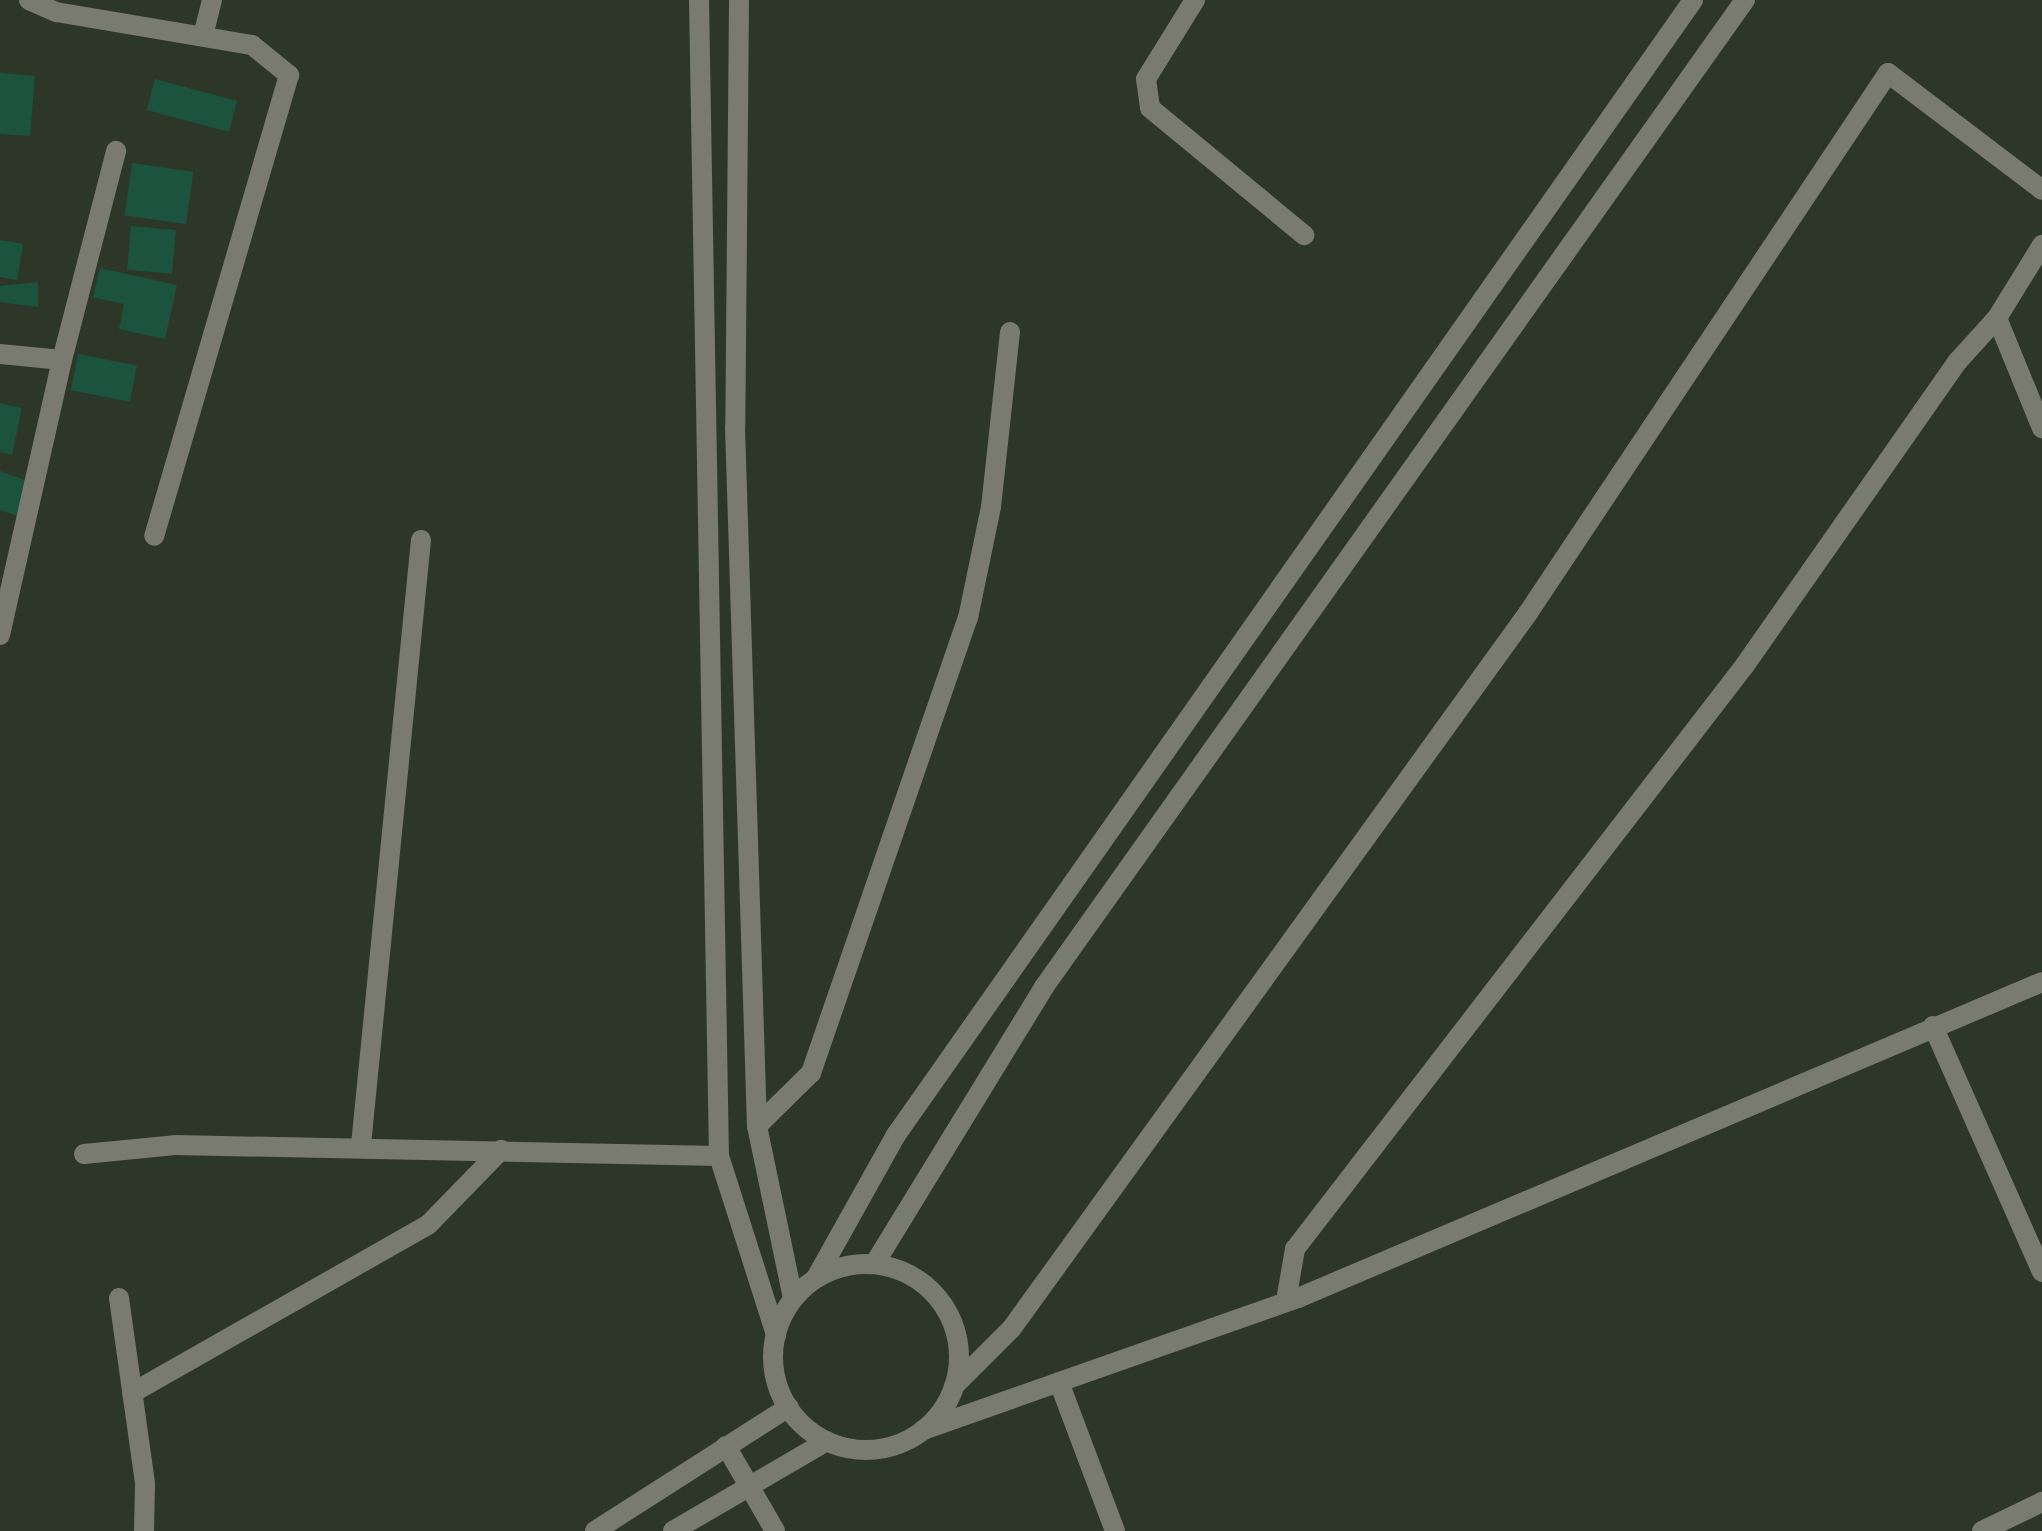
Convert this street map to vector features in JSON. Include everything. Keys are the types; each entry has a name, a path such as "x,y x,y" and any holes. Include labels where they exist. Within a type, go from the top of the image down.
{"street":[{"path":"29,0 56,12 252,45 290,75 154,536"},
{"path":"203,36 212,0"},
{"path":"699,0 719,1156 776,1336 775,1372 788,1407 827,1441 875,1450 1286,1301 2042,982"},
{"path":"739,0 734,427 757,1126 793,1298"},
{"path":"1195,0 1146,79 1150,108 1304,235"},
{"path":"776,1336 793,1298 816,1278 896,1135 1693,0"},
{"path":"875,1263 1044,987 1745,0"},
{"path":"923,1430 954,1386 1012,1328 1528,613 1888,72 2042,190"},
{"path":"0,635 62,360 116,151"},
{"path":"1286,1301 1295,1250 1745,665 1958,362 1997,318 2042,246"},
{"path":"1997,318 2042,428"},
{"path":"757,1126 810,1073 968,618 990,507 1010,332"},
{"path":"0,354 62,360"},
{"path":"361,1145 422,540"},
{"path":"1933,1026 2042,1272"},
{"path":"84,1154 175,1144 361,1145 719,1156"},
{"path":"132,1394 428,1226 501,1150"},
{"path":"816,1278 875,1263 918,1279 949,1312 959,1340 954,1386"},
{"path":"118,1298 132,1394 144,1531"},
{"path":"1059,1382 1115,1531"},
{"path":"595,1531 788,1407"},
{"path":"673,1531 827,1441"},
{"path":"726,1446 776,1531"},
{"path":"1982,1531 2042,1502"}],"building":[{"path":"0,73 35,76 30,136 0,134"},
{"path":"155,79 237,101 229,132 147,110"},
{"path":"132,163 193,172 186,224 125,215"},
{"path":"131,226 176,230 172,274 127,270"},
{"path":"0,240 23,244 17,280 0,277"},
{"path":"100,268 177,285 165,339 119,329 124,304 93,297"},
{"path":"38,282 38,307 0,302 0,286"},
{"path":"78,354 137,365 130,402 71,390"},
{"path":"0,403 22,408 12,455 0,452"},
{"path":"0,471 30,482 17,516 0,510"}]}
